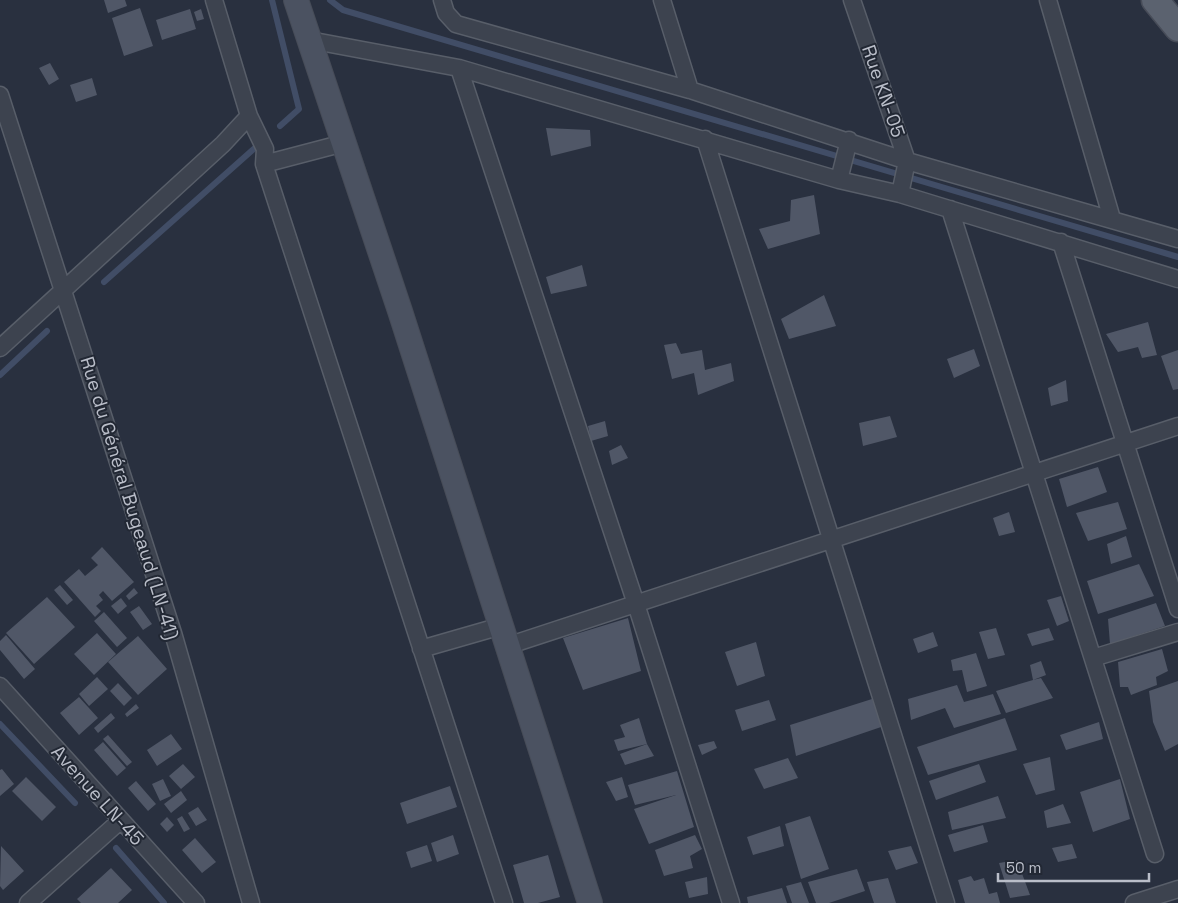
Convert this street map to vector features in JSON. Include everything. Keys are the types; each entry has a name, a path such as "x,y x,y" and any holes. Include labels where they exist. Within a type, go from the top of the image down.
{"main road":[{"path":"1155,0 1178,28"}],"street":[{"path":"214,0 249,116 265,149 264,164 504,903"},
{"path":"442,0 446,13 456,24 690,90 848,145 904,177 950,209 1178,279"},
{"path":"662,0 690,90"},
{"name":"Rue KN-05","path":"852,0 904,177"},
{"path":"1048,0 1112,219"},
{"path":"297,3 590,903"},
{"path":"309,40 459,68 705,139 841,174 904,177 1112,219 1178,239"},
{"path":"459,68 636,604 731,903"},
{"name":"Rue du Général Bugeaud (LN-41)","path":"0,95 173,633 250,903"},
{"path":"0,348 223,144 249,116"},
{"path":"705,139 946,903"},
{"path":"264,164 344,143"},
{"path":"841,174 848,145"},
{"path":"950,209 1155,854"},
{"path":"1061,242 1178,609"},
{"path":"421,649 504,636 636,604 1178,426"},
{"path":"1093,658 1178,632"},
{"name":"Avenue LN-45","path":"0,686 196,903"},
{"path":"28,903 121,820"},
{"path":"1134,903 1178,889"}],"building":[{"path":"104,0 125,0 127,6 108,13"},
{"path":"140,8 153,46 124,56 112,18"},
{"path":"190,9 196,29 162,40 156,20"},
{"path":"201,9 204,19 197,21 194,12"},
{"path":"50,63 59,79 49,85 39,68"},
{"path":"92,78 97,95 76,102 70,85"},
{"path":"546,128 590,130 591,146 551,156"},
{"path":"814,195 820,234 768,249 759,229 790,221 791,200"},
{"path":"582,265 587,286 551,294 546,277"},
{"path":"824,295 836,326 789,339 781,319"},
{"path":"1148,322 1157,355 1142,358 1138,347 1118,352 1106,334"},
{"path":"676,343 681,354 702,350 705,370 731,363 734,381 698,395 694,373 672,379 664,345"},
{"path":"974,349 980,366 954,378 947,359"},
{"path":"1178,350 1178,389 1173,390 1161,356"},
{"path":"1066,380 1068,401 1051,406 1048,388"},
{"path":"890,416 897,437 863,446 859,423"},
{"path":"605,421 608,436 591,441 588,426"},
{"path":"621,445 628,458 612,465 609,451"},
{"path":"1098,467 1107,492 1067,507 1059,479"},
{"path":"1118,502 1127,529 1088,541 1076,513"},
{"path":"1009,512 1015,532 999,536 993,518"},
{"path":"1126,536 1132,557 1111,564 1107,544"},
{"path":"102,547 134,582 112,601 103,591 99,595 103,600 96,606 101,611 95,617 64,582 79,569 85,576 98,565 91,558"},
{"path":"1139,564 1154,596 1098,614 1087,581"},
{"path":"60,585 73,600 67,605 54,590"},
{"path":"134,588 138,593 129,600 126,596"},
{"path":"1061,596 1069,621 1057,626 1047,600"},
{"path":"47,597 75,627 34,664 6,633"},
{"path":"121,598 127,606 118,614 111,606"},
{"path":"1156,603 1165,626 1110,644 1108,619"},
{"path":"139,606 152,624 143,630 130,612"},
{"path":"104,612 127,638 117,647 94,621"},
{"path":"628,618 641,671 583,690 563,638"},
{"path":"996,628 1005,655 988,659 979,632"},
{"path":"1049,628 1054,640 1032,646 1027,634"},
{"path":"933,632 938,646 918,653 913,639"},
{"path":"97,633 116,654 94,675 74,654"},
{"path":"6,635 35,669 24,679 0,650 0,641"},
{"path":"138,636 167,669 138,695 108,662"},
{"path":"756,642 765,676 737,686 725,652"},
{"path":"1162,649 1168,671 1156,677 1157,685 1131,695 1128,687 1120,687 1118,662"},
{"path":"976,653 987,686 967,692 962,670 953,671 951,660"},
{"path":"1041,661 1046,675 1033,680 1030,665"},
{"path":"97,677 108,689 89,706 79,694"},
{"path":"1041,678 1053,698 1006,713 996,691"},
{"path":"1178,681 1178,744 1165,751 1153,722 1149,691"},
{"path":"118,683 132,698 124,706 110,691"},
{"path":"957,685 964,702 993,694 1001,714 954,728 945,708 911,720 908,699"},
{"path":"79,697 98,718 79,735 60,713"},
{"path":"872,699 884,726 796,756 790,725"},
{"path":"769,700 776,720 742,731 735,710"},
{"path":"136,704 139,708 127,717 125,714"},
{"path":"111,713 115,718 98,733 94,728"},
{"path":"639,718 647,744 618,751 614,740 625,737 620,725"},
{"path":"1005,718 1017,750 928,775 917,747"},
{"path":"1099,722 1103,739 1066,750 1060,735"},
{"path":"171,734 182,749 157,766 147,750"},
{"path":"108,735 132,762 127,766 103,739"},
{"path":"714,741 717,748 702,755 698,745"},
{"path":"103,742 126,768 117,776 94,750"},
{"path":"647,744 654,756 625,765 620,754"},
{"path":"1050,757 1055,790 1036,795 1023,764"},
{"path":"788,758 798,778 764,789 754,769"},
{"path":"183,764 195,777 181,789 169,776"},
{"path":"979,764 986,782 936,800 929,781"},
{"path":"2,769 14,784 0,796 0,770"},
{"path":"677,771 694,827 649,844 634,809 676,795 635,805 628,785"},
{"path":"26,777 56,807 42,821 12,791"},
{"path":"622,777 628,797 616,801 606,782"},
{"path":"163,779 171,796 160,801 152,784"},
{"path":"1120,779 1130,819 1093,832 1080,792"},
{"path":"136,781 156,804 148,811 128,788"},
{"path":"450,786 457,807 407,824 400,803"},
{"path":"181,791 187,800 171,813 164,804"},
{"path":"998,796 1006,818 952,830 948,812"},
{"path":"1063,804 1071,823 1047,828 1044,811"},
{"path":"198,807 207,820 196,826 188,813"},
{"path":"182,816 190,829 184,832 177,819"},
{"path":"810,816 829,869 801,879 785,824"},
{"path":"167,817 174,825 167,832 160,824"},
{"path":"983,825 988,842 954,852 948,835"},
{"path":"780,826 784,846 753,855 747,837"},
{"path":"453,835 459,854 437,862 431,843"},
{"path":"695,835 702,849 690,856 693,868 664,876 655,850"},
{"path":"195,838 216,862 202,873 182,850"},
{"path":"1072,844 1077,858 1058,862 1052,848"},
{"path":"427,845 432,861 411,868 406,852"},
{"path":"1,846 24,871 3,890 0,886"},
{"path":"911,846 918,863 896,870 888,851"},
{"path":"548,855 560,897 538,903 524,903 513,865"},
{"path":"1017,860 1030,895 1010,898 999,863"},
{"path":"111,868 132,890 118,903 81,903 77,899"},
{"path":"857,869 865,891 829,903 816,903 808,882"},
{"path":"971,876 974,881 984,878 989,894 997,892 1000,903 965,903 958,880"},
{"path":"707,877 708,894 689,898 685,882"},
{"path":"888,878 896,903 874,903 867,882"},
{"path":"801,882 809,903 792,903 786,886"},
{"path":"782,888 787,903 748,903 747,897"}],"waterway":[{"path":"272,0 299,109 280,126"},
{"path":"330,0 343,10 1178,257"},
{"path":"104,282 257,146"},
{"path":"0,375 47,331"},
{"path":"0,724 75,803"},
{"path":"116,848 164,903"}]}
